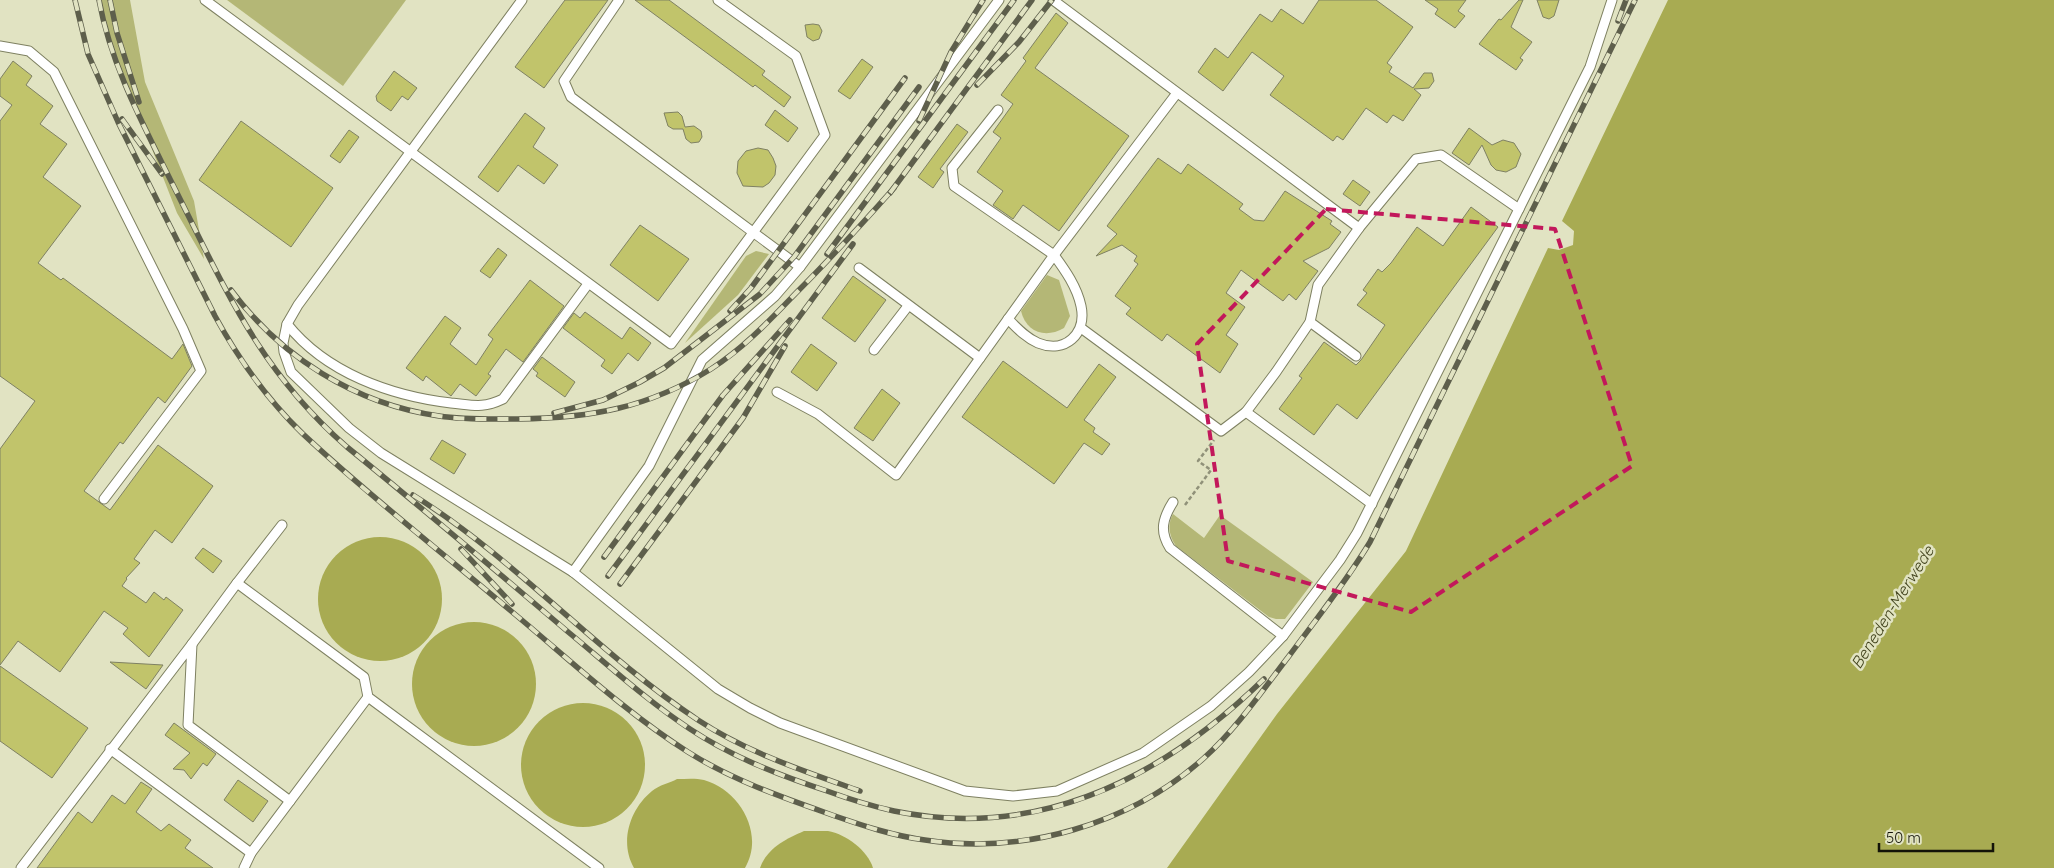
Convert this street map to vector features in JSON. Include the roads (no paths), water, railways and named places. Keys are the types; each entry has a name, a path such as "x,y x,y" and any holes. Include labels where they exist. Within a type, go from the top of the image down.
{"lane":[{"path":"205,0 671,344 825,135 796,56 718,0"},
{"path":"522,0 410,151 286,324 283,346 291,372 349,428 412,475 573,572 718,689 750,708 780,723 965,791 1012,796 1057,791 1143,753 1211,706 1249,672 1283,636 1358,533 1590,67 1612,0"},
{"path":"619,0 564,81 571,97 800,267"},
{"path":"573,572 649,466 702,360 775,296 800,267 999,0"},
{"path":"1052,0 1358,228"},
{"path":"0,46 29,51 54,72 149,260 201,371 104,499"},
{"path":"777,392 818,414 896,475 1054,255 1177,93"},
{"path":"998,110 952,168 954,186 1054,255 1065,270 1077,293 1082,316 1081,328 1076,338 1065,344 1053,347 1039,344 1026,337 1008,319"},
{"path":"1081,328 1220,431 1246,412 1310,322 1318,285 1358,228 1416,159 1441,155 1519,208"},
{"path":"859,268 980,358"},
{"path":"286,324 316,354 366,381 393,392 426,400 488,406 503,399 588,284"},
{"path":"874,350 908,306"},
{"path":"1310,322 1356,356"},
{"path":"1246,412 1372,504"},
{"path":"1174,502 1166,514 1163,528 1163,535 1170,548 1283,636"},
{"path":"21,868 282,525"},
{"path":"237,584 364,677 368,697 594,867"},
{"path":"192,644 188,725 290,801"},
{"path":"244,868 251,853 368,697"},
{"path":"110,749 251,853"}],"water":[{"name":"Beneden-Merwede","path":"1668,0 2054,0 2054,868 1167,868 1277,714 1406,551 1548,248 1559,250 1573,245 1574,231 1562,221"},
{"path":"380,537 404,542 415,547 424,555 432,564 437,575 442,599 437,623 432,634 424,643 415,651 404,656 380,661 356,656 345,651 336,643 328,634 323,623 318,599 323,575 328,564 336,555 345,547 356,542"},
{"path":"474,622 498,627 509,632 518,640 526,649 531,660 536,684 531,708 526,719 518,728 509,736 498,741 474,746 450,741 439,736 430,728 422,719 417,708 412,684 417,660 422,649 430,640 439,632 450,627"},
{"path":"583,703 607,708 618,713 627,721 635,730 640,741 645,765 640,789 635,800 627,809 618,817 607,822 583,827 559,822 548,817 539,809 531,800 526,789 521,765 526,741 531,730 539,721 548,713 559,708"},
{"path":"677,779 704,780 717,785 738,803 746,815 752,841 750,855 745,868 634,868 627,848 629,826 633,816 644,798 652,791"},
{"path":"804,831 828,831 842,836 855,844 866,855 873,868 760,868 772,850 784,841"}],"railway":[{"path":"75,0 88,54 118,122 215,316 254,378 277,407 303,434 380,502 598,684 642,720 688,752 723,772 760,788 846,820 902,836 962,844 1000,843 1037,838 1074,830 1109,817 1143,801 1175,781 1204,758 1249,709 1331,600 1370,542 1635,0"},
{"path":"99,0 104,24 120,72 151,140 227,293 267,357 290,388 316,418 347,447 642,694 706,739 739,757 774,772 877,807 948,818 999,817 1048,809 1096,793 1141,772 1184,746 1225,714 1264,679"},
{"path":"110,0 117,33 139,102"},
{"path":"919,121 951,52 983,0"},
{"path":"827,254 1014,0"},
{"path":"890,193 1032,0"},
{"path":"977,85 1019,42 1052,0"},
{"path":"1618,21 1626,0"},
{"path":"730,311 751,288 905,78"},
{"path":"554,413 603,400 640,382 664,368 760,294 794,257 919,87"},
{"path":"122,119 162,174"},
{"path":"231,290 251,314 297,356 322,374 349,389 378,401 408,410 459,418 518,419 595,413 641,402 665,393 723,361 756,334 776,314 894,188"},
{"path":"608,576 853,244"},
{"path":"604,557 723,395 790,320"},
{"path":"620,584 743,418 785,346"},
{"path":"413,495 451,520 487,548 625,666 698,720 756,752 860,791"},
{"path":"461,549 512,604"}]}
